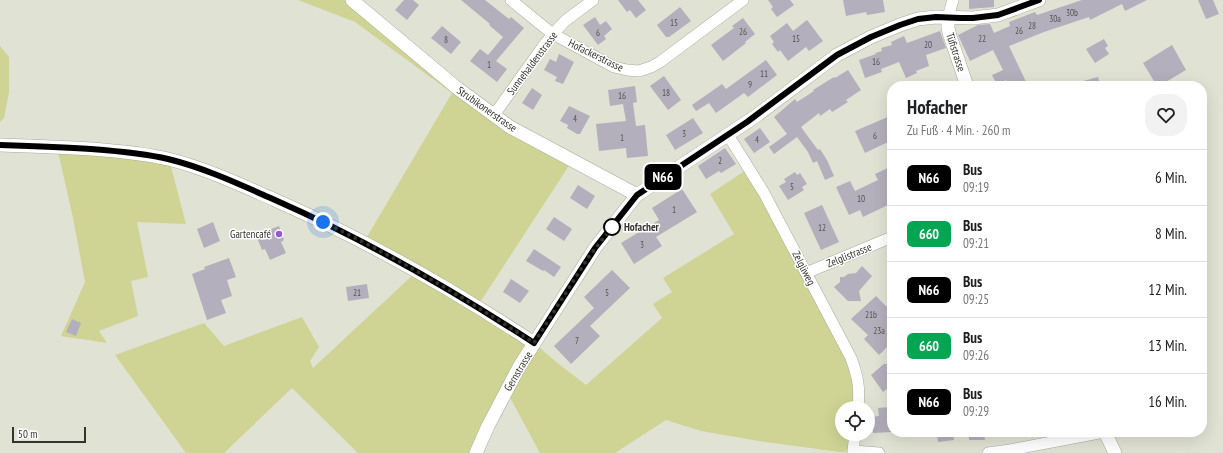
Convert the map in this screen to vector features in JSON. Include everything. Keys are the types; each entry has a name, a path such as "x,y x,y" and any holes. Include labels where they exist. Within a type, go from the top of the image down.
{"street":[{"name":"Strubikonerstrasse","path":"352,0 457,88 510,127 637,195"},
{"name":"Hofackerstrasse","path":"511,0 553,34 614,67 639,71 660,62 743,0"},
{"name":"Sunnehaldenstrasse","path":"494,115 553,34 566,21 593,0"},
{"path":"948,17 953,0"},
{"name":"Gernstrasse","path":"476,453 506,389 534,343 595,248 637,195 756,116 837,55 871,37 900,25 929,17 973,18 998,15 1039,0"},
{"name":"Tüfistrasse","path":"948,17 950,36 965,81"},
{"name":"Zelgliweg","path":"728,135 764,193 851,358 859,386 858,401"},
{"path":"0,145 122,151 169,159 204,171 303,212 364,242 437,283 534,343"},
{"name":"Zelglistrasse","path":"806,272 887,239"},
{"path":"988,453 1078,437"},
{"path":"1107,437 1115,453"},
{"path":"854,441 853,451 878,453"}],"green space":[{"path":"298,0 352,0 457,88 572,161 477,307 534,343 586,385 662,318 653,304 672,292 663,278 734,234 710,194 749,168 851,358 857,401 835,401 835,441 854,441 853,451 840,452 759,441 701,431 666,420 615,453 540,453 506,390 476,453 358,453 292,388 224,453 186,453 115,355 204,323 224,346 302,317 319,347 310,361 313,368 416,272 364,242 452,93 355,22"},
{"path":"0,46 9,57 9,92 4,118 0,122"},
{"path":"57,147 169,159 186,224 137,222 148,277 131,281 138,316 99,331 107,343 61,336 85,282 73,218"}],"building":[{"path":"404,0 413,0 419,5 407,20 395,10"},
{"path":"461,0 485,0 509,19 511,17 524,28 496,61 507,69 497,82 470,61 480,49 488,55 503,37"},
{"path":"618,0 638,0 646,10 636,18 630,10 627,12"},
{"path":"768,0 790,0 794,5 777,17 771,9 773,7"},
{"path":"843,0 883,0 885,12 867,15 866,12 846,16"},
{"path":"969,0 994,0 994,7 969,9"},
{"path":"1082,0 1147,0 1125,11 1122,4 1090,20 1089,17 1044,32 1009,46 1026,81 995,81 992,75 1003,70 993,50 970,61 958,35 978,25 990,24 994,33 1010,26 1009,22 1035,12 1037,15"},
{"path":"1198,0 1213,0 1219,14 1206,19"},
{"path":"680,7 691,21 669,37 666,37 657,25"},
{"path":"595,17 600,25 606,21 612,29 604,36 606,39 598,45 583,25"},
{"path":"743,18 755,34 723,61 711,45 734,28 732,26"},
{"path":"807,20 823,41 809,51 806,47 788,61 780,50 778,52 772,44 774,42 770,36 787,23 793,31"},
{"path":"442,26 461,42 451,54 431,38"},
{"path":"940,31 946,48 926,55 929,66 916,71 917,73 906,78 899,62 881,69 882,72 865,78 859,60 882,51 881,48 892,45 891,42 904,36 907,43"},
{"path":"1104,39 1108,46 1105,48 1109,54 1095,63 1086,49"},
{"path":"1172,45 1186,70 1167,81 1154,81 1143,63"},
{"path":"559,54 574,62 563,84 555,81 557,77 544,70 550,59 556,62"},
{"path":"766,60 777,75 748,97 744,93 716,113 709,103 696,111 692,105 722,84 726,89"},
{"path":"848,70 861,90 846,100 848,102 832,112 830,109 820,116 819,113 801,127 818,150 820,149 827,160 834,176 825,180 817,161 813,163 808,152 797,137 774,154 769,147 787,134 774,117 795,99 797,102 814,91 813,90"},
{"path":"664,76 681,100 668,110 650,86"},
{"path":"1098,77 1099,81 1083,81"},
{"path":"635,86 637,102 633,103 636,126 645,125 648,156 627,158 626,148 599,151 596,124 626,121 623,104 610,106 608,90"},
{"path":"532,88 542,95 533,110 522,103"},
{"path":"569,106 590,116 580,134 577,134 567,128 568,125 560,121"},
{"path":"887,117 887,142 865,153 855,131"},
{"path":"693,118 703,133 675,150 666,135"},
{"path":"760,128 770,142 754,153 744,139"},
{"path":"725,148 736,164 721,173 719,171 706,179 698,166"},
{"path":"887,168 887,205 863,217 860,210 849,215 836,187 850,181 855,191 878,180 875,174"},
{"path":"795,172 797,175 800,173 807,184 802,187 804,190 788,200 779,186 786,182 784,179"},
{"path":"578,185 595,196 587,209 570,198"},
{"path":"682,189 697,212 656,237 662,246 634,264 621,243 659,220 652,208"},
{"path":"822,205 839,242 821,250 804,213"},
{"path":"554,217 572,229 564,241 546,229"},
{"path":"213,222 220,241 204,248 197,229"},
{"path":"279,226 284,240 281,242 286,253 270,260 265,249 262,250 256,235"},
{"path":"534,249 561,267 554,277 526,261"},
{"path":"229,258 236,277 227,280 232,296 221,300 226,313 207,320 192,274 205,269 204,267"},
{"path":"862,266 872,276 859,291 861,301 848,301 834,287 840,282 840,277 856,273"},
{"path":"612,270 630,288 590,326 600,336 571,364 554,346 594,308 584,297"},
{"path":"511,279 529,291 520,303 503,292"},
{"path":"367,284 369,298 348,301 346,287"},
{"path":"876,296 887,307 887,347 879,355 864,339 868,335 851,319"},
{"path":"72,319 81,323 76,336 66,332"},
{"path":"884,364 887,364 887,389 883,392 871,375"},
{"path":"887,407 887,432 875,433 875,417 879,416 878,408"},
{"path":"938,437 954,437 954,440 938,442"},
{"path":"969,437 985,437 985,440 969,440"}],"bus line":[{"name":"N66","path":"0,145 122,151 169,159 192,166 303,212 364,242 429,278 534,343 595,248 637,195 747,122 837,55 871,37 918,19 929,17 973,18 998,15 1039,0"}],"place":[{"name":"Hofacher","path":"612,227"},
{"name":"Gartencafé","path":"279,234"}],"route":[{"path":"323,222 364,242 417,271 534,343 566,295 588,258 612,227"}]}
